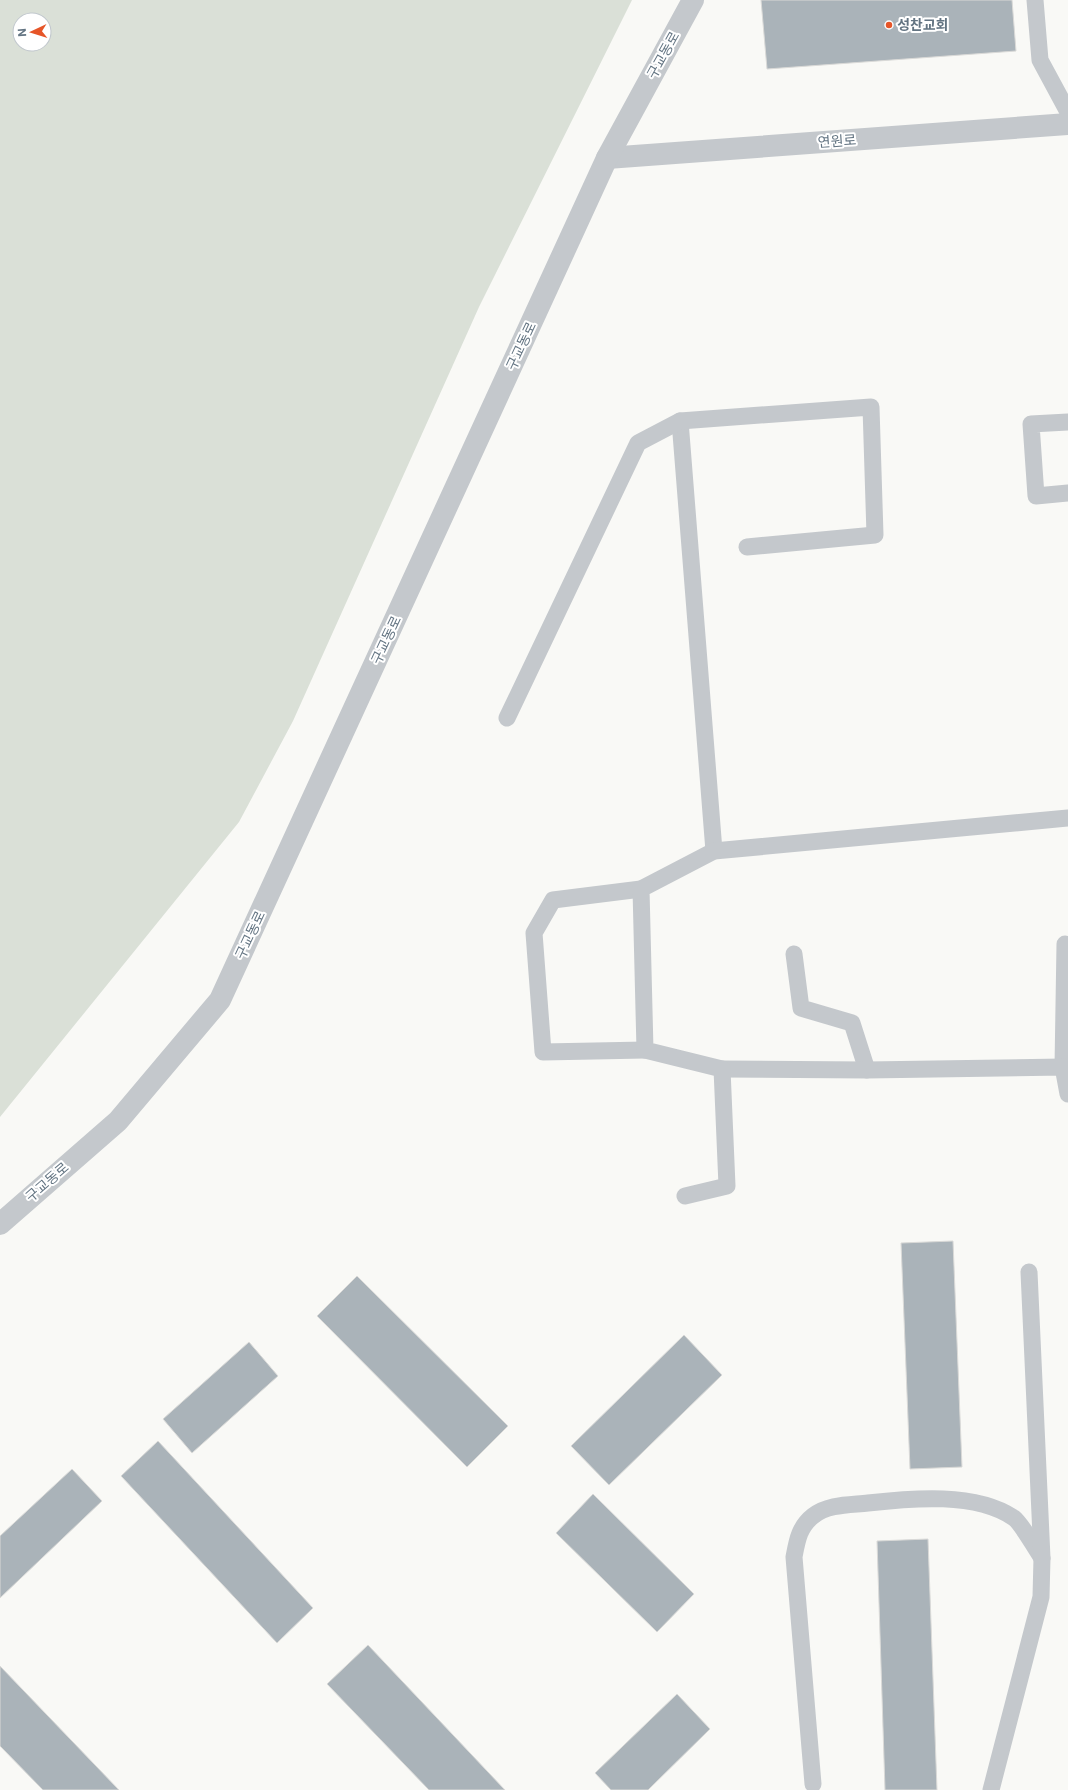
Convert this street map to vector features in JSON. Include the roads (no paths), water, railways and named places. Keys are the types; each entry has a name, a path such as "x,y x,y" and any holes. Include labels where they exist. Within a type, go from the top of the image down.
{"street":[{"name":"구교동로","path":"0,1224 118,1121 220,1000 607,158 693,0"},
{"name":"연원로","path":"607,158 1068,124"}],"lane":[{"path":"1035,0 1040,60 1068,112"},
{"path":"507,718 638,443 680,421 871,407 875,535 748,547"},
{"path":"680,421 714,851"},
{"path":"1068,422 1031,424 1036,496 1068,493"},
{"path":"1063,1067 867,1070 722,1069 645,1050 543,1052 534,933 553,900 641,889 714,851 1068,818"},
{"path":"641,889 645,1050"},
{"path":"1065,944 1063,1067 1068,1094"},
{"path":"794,954 801,1008 852,1023 867,1070"},
{"path":"685,1196 727,1186 722,1069"},
{"path":"991,1790 1041,1597 1042,1558 1029,1272"},
{"path":"813,1784 794,1557 799,1533 813,1516 833,1506 907,1499 939,1499 969,1502 988,1506 1015,1518 1042,1558"}],"place":[{"name":"성찬교회","path":"889,25"}]}
